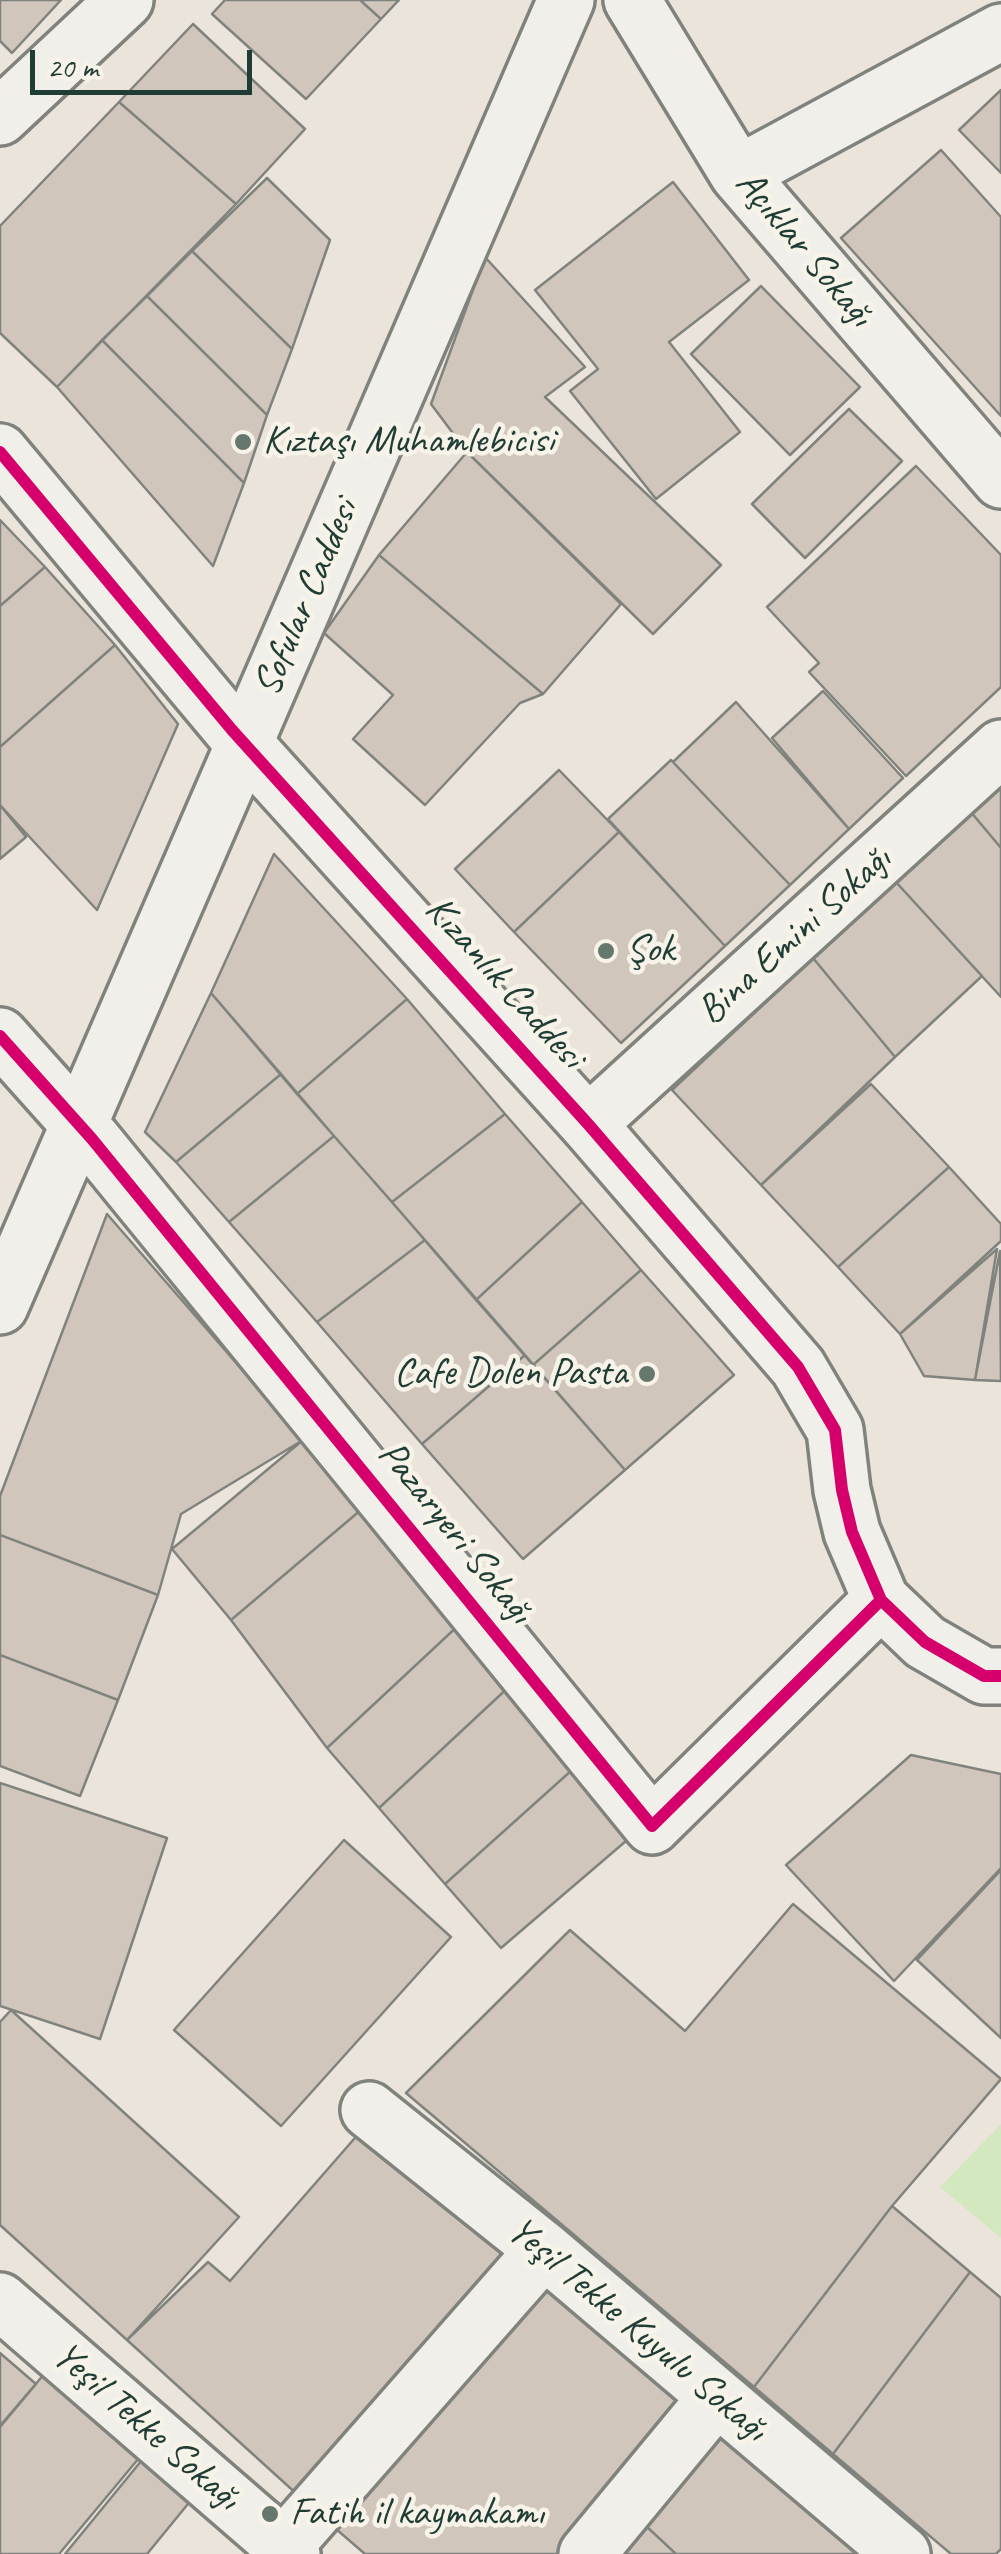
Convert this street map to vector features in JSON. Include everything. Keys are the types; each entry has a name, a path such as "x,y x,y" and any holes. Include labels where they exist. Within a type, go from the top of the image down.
{"street":[{"path":"0,117 125,0"},
{"name":"Sofular Caddesi","path":"0,1306 566,0"},
{"name":"Açıklar Sokağı","path":"632,0 738,174 1001,480"},
{"path":"738,174 1001,32"},
{"name":"Kızanlık Caddesi","path":"0,452 244,744 588,1124 798,1368 834,1430 852,1532 881,1600"},
{"name":"Bina Emini Sokağı","path":"588,1124 1001,748"},
{"name":"Pazaryeri Sokağı","path":"0,1036 79,1124 652,1826 881,1600"},
{"path":"881,1600 925,1642 984,1676 1001,1676"},
{"name":"Yeşil Tekke Kuyulu Sokağı","path":"370,2110 544,2250 902,2554"},
{"path":"284,2551 544,2250"},
{"name":"Yeşil Tekke Sokağı","path":"0,2301 284,2551"},
{"path":"586,2554 716,2398"}],"green space":[{"path":"1001,2124 1001,2238 940,2187"}],"building":[{"path":"0,0 61,0 12,53 0,41"},
{"path":"225,0 360,0 381,19 306,99 212,14"},
{"path":"360,0 399,0 381,19"},
{"path":"193,24 305,129 236,204 119,102"},
{"path":"1001,90 1001,173 959,130"},
{"path":"119,102 236,204 57,387 0,333 0,226"},
{"path":"941,150 1001,217 1001,416 841,238"},
{"path":"267,178 330,240 292,349 192,251"},
{"path":"673,182 749,280 669,342 740,432 656,499 570,391 598,369 535,290"},
{"path":"192,251 292,349 267,415 147,296"},
{"path":"485,257 585,367 545,397 721,565 653,634 467,452 431,404"},
{"path":"761,286 860,387 790,455 691,354"},
{"path":"147,296 267,415 244,483 102,340"},
{"path":"102,340 244,483 213,566 57,387"},
{"path":"849,409 902,461 805,558 752,504"},
{"path":"467,452 621,604 543,694 379,555"},
{"path":"916,466 1001,555 1001,687 906,776 809,672 819,663 767,607"},
{"path":"0,520 45,567 0,606"},
{"path":"379,555 543,694 520,703 425,805 353,739 393,695 324,633"},
{"path":"45,567 115,645 0,747 0,606"},
{"path":"115,645 178,724 97,910 0,805 0,747"},
{"path":"823,691 903,778 849,829 772,738"},
{"path":"736,702 849,829 790,885 673,762"},
{"path":"671,760 790,885 725,946 608,819"},
{"path":"559,770 619,832 514,932 455,869"},
{"path":"1001,781 1001,848 970,811"},
{"path":"0,805 26,837 0,859"},
{"path":"970,811 1001,848 1001,997 895,881"},
{"path":"619,832 725,946 621,1043 514,932"},
{"path":"274,854 407,999 297,1094 211,993"},
{"path":"895,881 982,976 895,1057 813,958"},
{"path":"813,958 895,1057 761,1185 672,1090"},
{"path":"211,993 281,1074 176,1162 145,1132"},
{"path":"407,999 505,1114 392,1202 297,1094"},
{"path":"281,1074 334,1136 229,1222 176,1162"},
{"path":"871,1084 949,1167 838,1267 761,1185"},
{"path":"505,1114 582,1202 476,1300 392,1202"},
{"path":"334,1136 425,1240 317,1322 229,1222"},
{"path":"949,1167 1001,1224 1001,1241 900,1334 838,1267"},
{"path":"582,1202 641,1270 533,1365 476,1300"},
{"path":"107,1214 303,1440 181,1514 158,1595 0,1535 0,1496"},
{"path":"425,1240 525,1355 422,1444 317,1322"},
{"path":"997,1249 975,1380 924,1376 900,1334"},
{"path":"1000,1251 1001,1381 975,1380"},
{"path":"641,1270 734,1375 625,1470 533,1365"},
{"path":"525,1355 625,1470 523,1559 422,1444"},
{"path":"303,1440 362,1509 231,1620 172,1549"},
{"path":"362,1509 461,1623 327,1748 231,1620"},
{"path":"0,1535 158,1595 118,1700 0,1655"},
{"path":"461,1623 513,1683 379,1808 327,1748"},
{"path":"0,1655 118,1700 80,1796 0,1766"},
{"path":"513,1683 582,1761 445,1884 379,1808"},
{"path":"911,1755 1001,1774 1001,1868 894,1981 786,1865"},
{"path":"582,1761 640,1829 501,1948 445,1884"},
{"path":"0,1783 167,1838 100,2039 0,2006"},
{"path":"344,1840 451,1937 281,2126 174,2030"},
{"path":"1001,1870 1001,2038 917,1960"},
{"path":"793,1904 1001,2079 892,2206 754,2387 406,2093 570,1930 685,2031"},
{"path":"11,2010 239,2217 127,2340 0,2225 0,2022"},
{"path":"368,2123 525,2260 310,2506 127,2340 208,2262 230,2281"},
{"path":"892,2206 970,2272 833,2454 754,2387"},
{"path":"537,2270 700,2412 575,2554 365,2554 321,2516"},
{"path":"970,2272 1001,2298 1001,2549 996,2554 951,2554 833,2454"},
{"path":"0,2353 36,2384 0,2427"},
{"path":"51,2366 149,2446 59,2554 0,2554 0,2426"},
{"path":"706,2417 862,2554 676,2554 631,2512"},
{"path":"142,2460 192,2499 147,2554 65,2554"},
{"path":"631,2512 676,2554 598,2554"}],"cycle path":[{"path":"0,452 232,730 588,1124 798,1367 835,1430 852,1532 881,1600 925,1642 984,1676 1001,1676"},
{"path":"0,1036 92,1139 652,1826 881,1600"}],"place":[{"name":"Kıztaşı Muhamlebicisi","path":"243,442"},
{"name":"Şok","path":"606,951"},
{"name":"Cafe Dolen Pasta","path":"647,1374"},
{"name":"Fatih il kaymakamı","path":"270,2514"}]}
